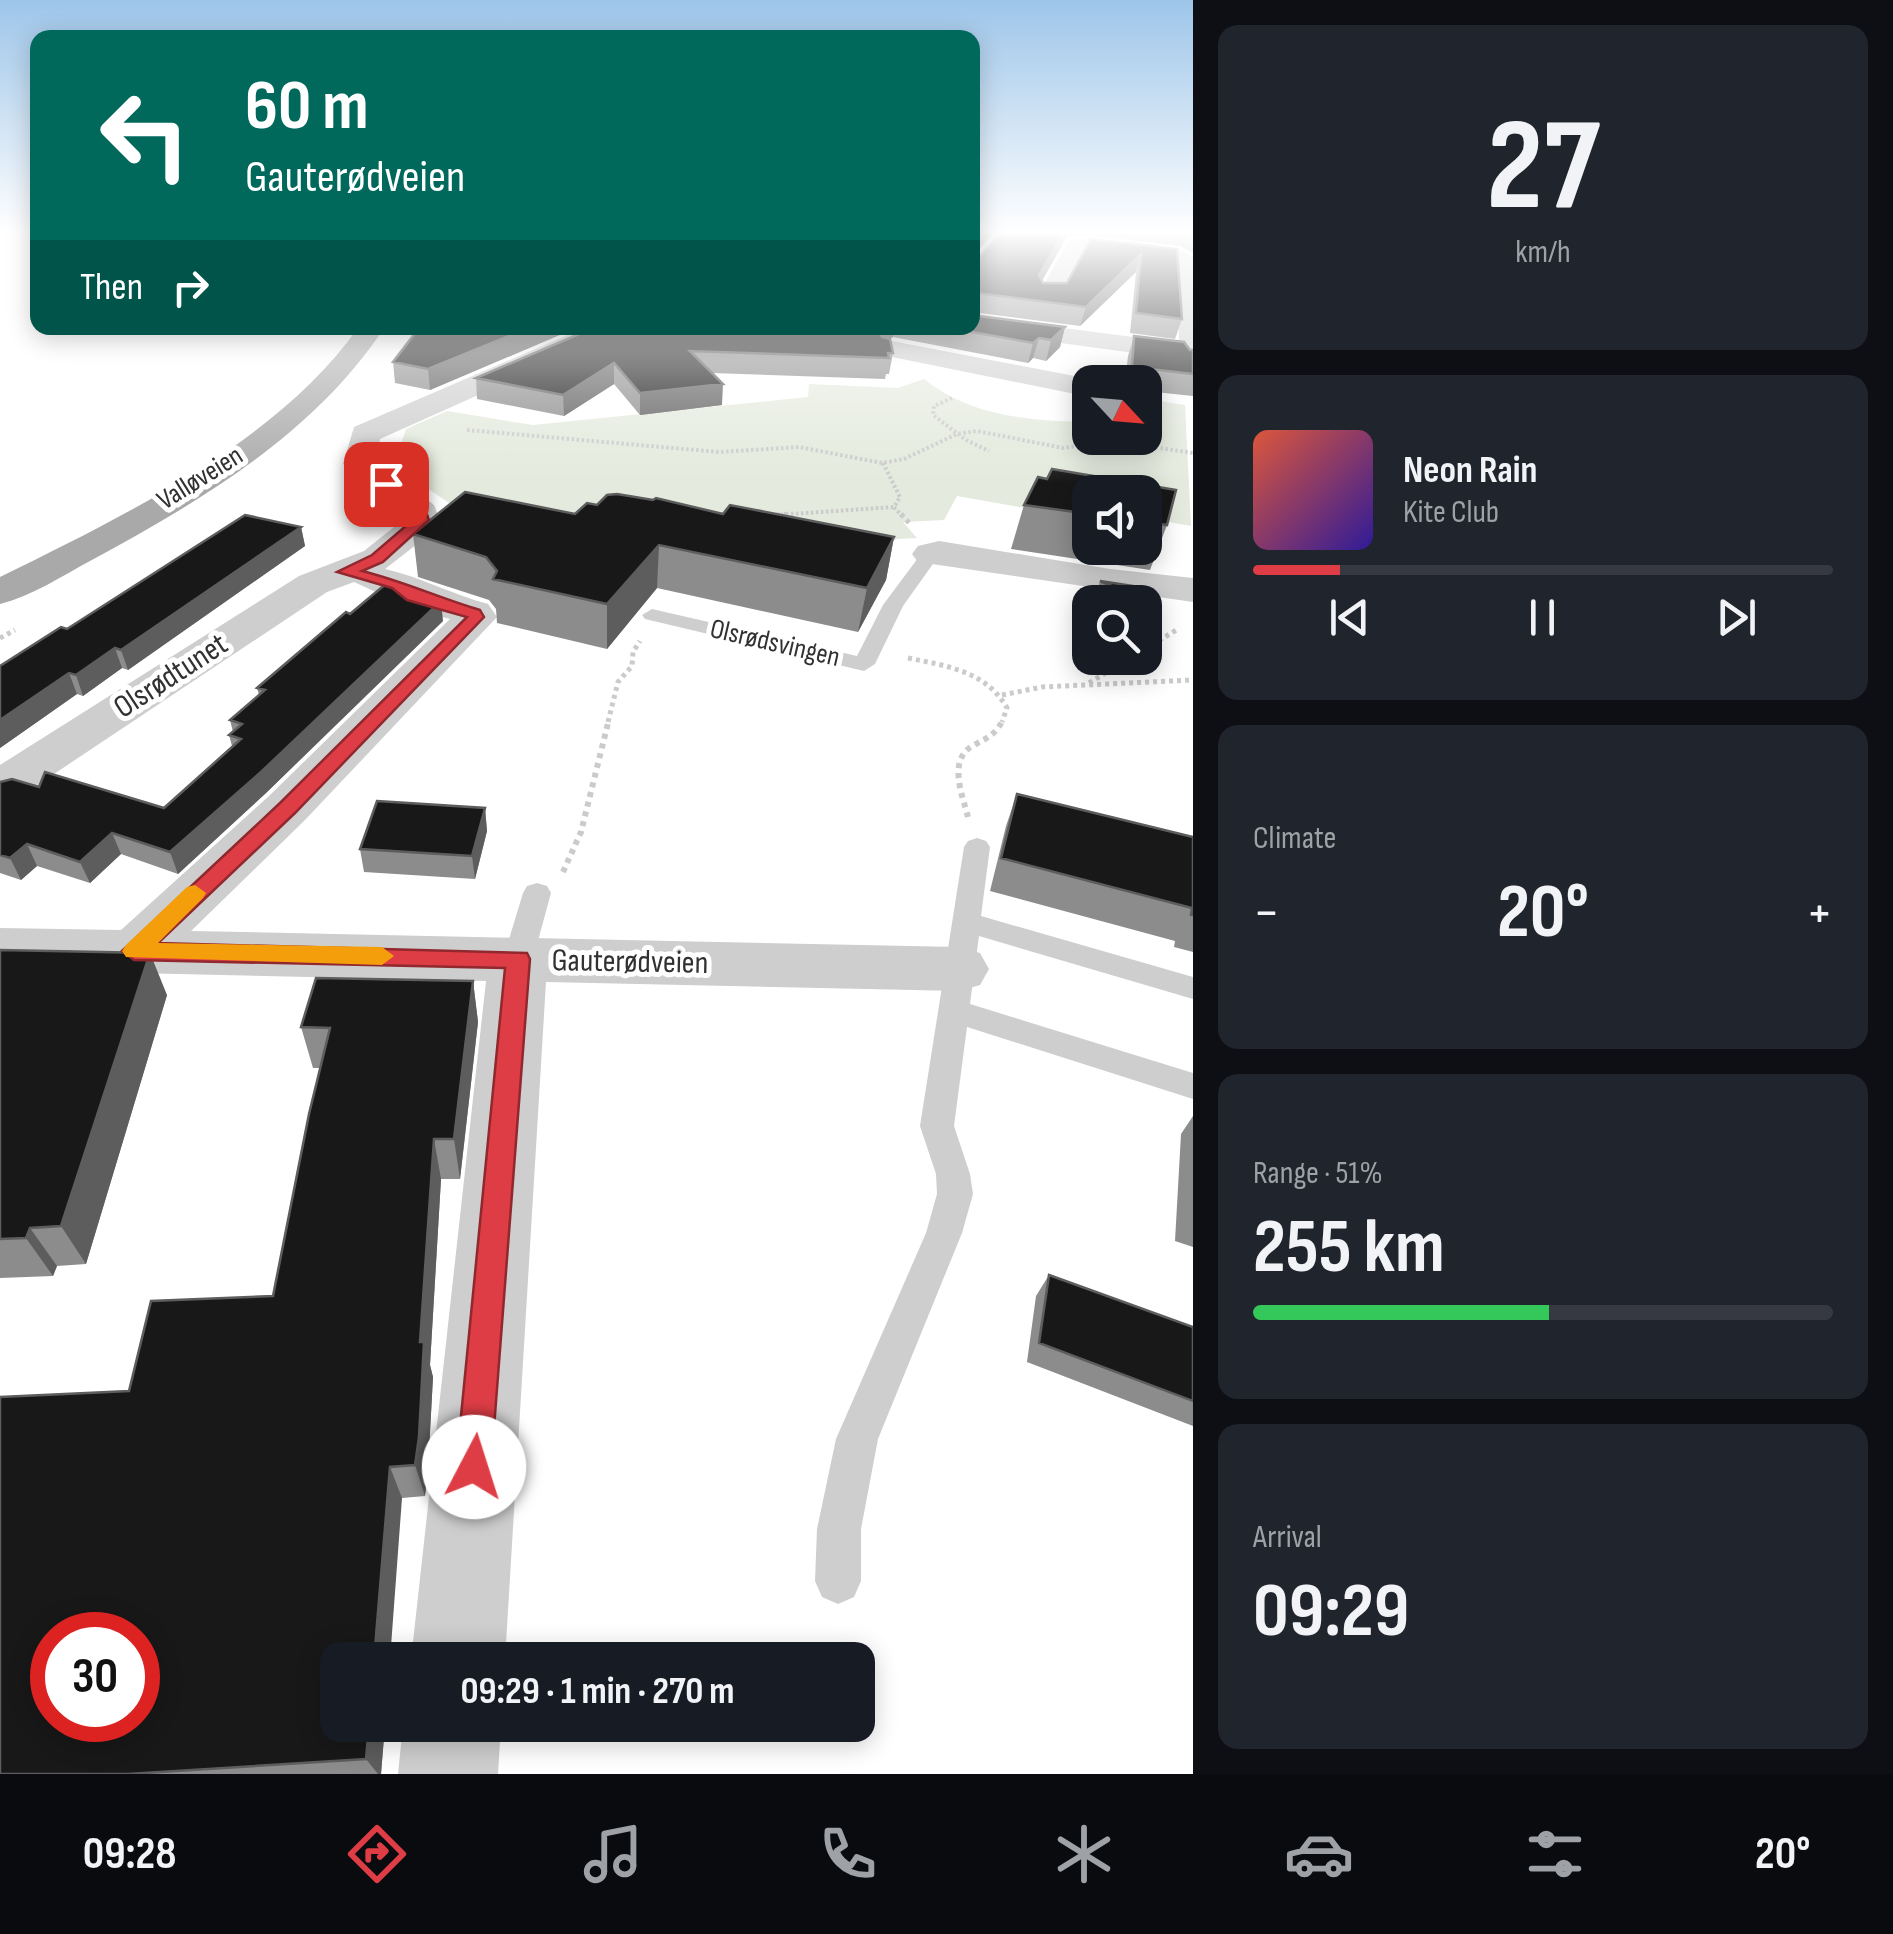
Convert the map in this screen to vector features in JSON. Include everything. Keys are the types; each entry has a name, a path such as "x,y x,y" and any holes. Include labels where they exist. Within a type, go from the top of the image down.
{"main road":[{"name":"Valløveien","path":"0,592 121,527 244,451 330,381 368,335"}],"street":[{"path":"980,325 1116,345 1192,340 1193,362"},
{"path":"408,413 574,335"},
{"path":"1110,365 1116,345"},
{"path":"892,349 1072,384"},
{"name":"Olsrødtunet","path":"0,787 313,584 378,559 422,520 421,513 360,464 361,439 374,428 408,413"},
{"path":"933,554 1193,590"},
{"path":"134,951 288,808 476,617 474,613 413,596 398,584 346,572"},
{"path":"460,1642 527,926"},
{"name":"Gauterødveien","path":"0,949 134,951 527,926 959,967"},
{"path":"448,1774 451,1742"}],"lane":[{"name":"Olsrødsvingen","path":"652,615 864,664 894,605 933,554"},
{"path":"838,1581 839,1529 857,1439 944,1233 955,1194 953,1174 937,1126 978,847"},
{"path":"959,967 1193,988"},
{"path":"959,967 1193,1086"}],"path":[{"path":"952,398 931,410 957,434 990,450"},
{"path":"408,413 441,426 499,434 625,441 720,452 799,447 882,462 904,459 957,434 977,431 1062,448 1125,441 1193,453"},
{"path":"882,462 900,497 894,507"},
{"path":"772,515 894,507"},
{"path":"894,507 933,554"},
{"path":"527,926 581,832 618,682 632,666 635,647"},
{"path":"871,649 957,669 983,679 1002,695 1007,708 999,729 968,747 956,765 956,782 978,847"},
{"path":"1087,684 1102,675"},
{"path":"1002,695 1087,684 1193,680"}],"shaded area":[{"path":"924,379 942,392 982,409 1024,418 1072,421 1072,455 1162,455 1162,402 1185,405 1191,526 1162,521 1162,475 1072,475 1072,497 1030,509 957,496 944,520 903,522 917,538 882,544 458,509 403,472 396,460 406,429 447,411 533,425 808,397 809,384 898,388"}],"building":[{"path":"980,317 1065,327 1051,340 1039,338 1033,343 980,333"},
{"path":"414,335 512,335 428,369 393,362"},
{"path":"577,335 881,335 890,339 893,353 888,353 889,358 690,351 723,384 640,393 614,363 563,395 476,378"},
{"path":"1134,336 1184,342 1193,350 1193,374 1162,370 1162,365 1132,365"},
{"path":"1052,469 1087,475 1072,475 1072,512 1024,505 1038,477 1047,479"},
{"path":"1162,488 1176,490 1167,525 1162,524"},
{"path":"465,492 575,514 587,503 597,505 607,495 617,494 656,498 723,514 730,505 894,537 867,588 659,545 607,604 493,579 497,571 486,557 413,534"},
{"path":"245,515 301,527 121,650 115,648 76,675 69,673 0,720 0,666 61,627 67,629"},
{"path":"387,583 441,601 261,772 170,852 112,833 80,862 27,844 10,858 0,855 0,782 12,779 39,787 45,772 164,808 241,739 229,735 242,724 230,720 265,690 257,688 346,612 350,614"},
{"path":"1017,794 1193,837 1193,915 1192,908 1001,858"},
{"path":"377,801 485,808 472,856 360,849"},
{"path":"0,950 150,953 61,1226 30,1228 26,1238 0,1239"},
{"path":"316,978 473,981 454,1139 434,1139 420,1342 424,1342 419,1437 415,1465 390,1467 375,1642 320,1642 320,1742 368,1742 366,1759 128,1774 0,1774 0,1397 129,1391 151,1301 273,1296 330,1028 301,1027"},
{"path":"1049,1275 1193,1327 1193,1401 1039,1343"}],"slow traffic":[{"path":"195,893 134,951 382,956"}],"route":[{"path":"386,484 421,513 422,520 378,559 346,572 398,584 413,596 474,613 476,617 288,808 134,951 518,959 474,1467"}]}
